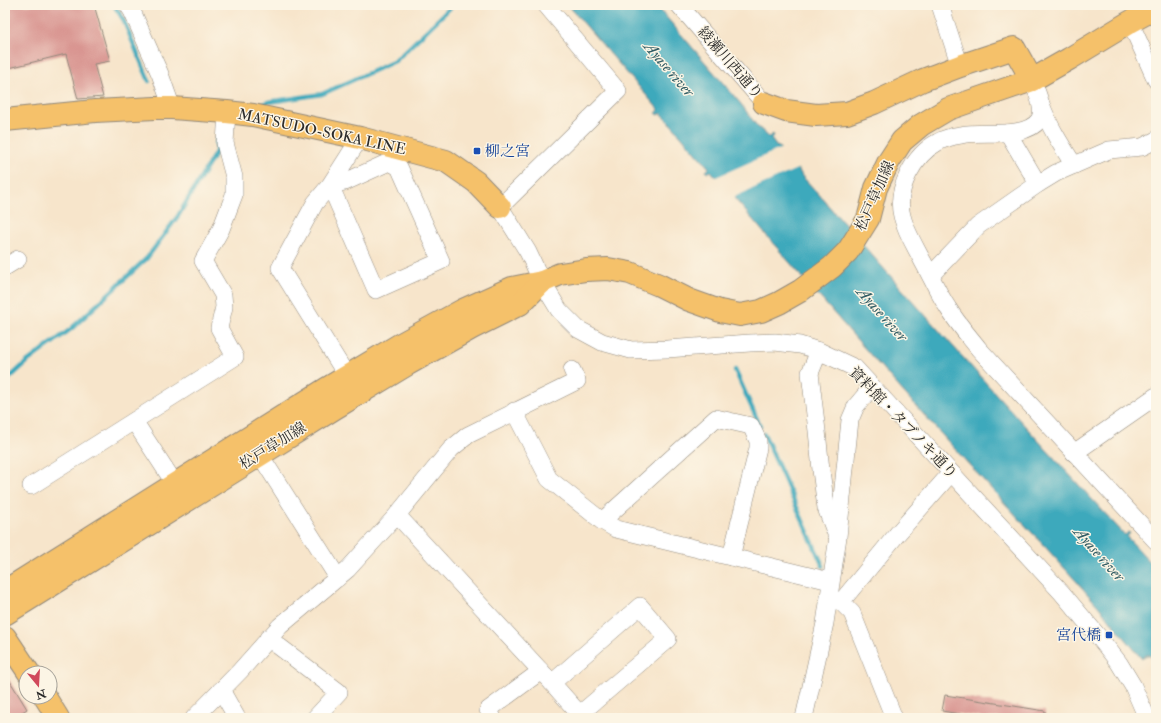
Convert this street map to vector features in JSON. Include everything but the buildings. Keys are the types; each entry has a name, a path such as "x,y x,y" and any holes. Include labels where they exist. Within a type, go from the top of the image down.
{"main road":[{"name":"松戸草加線","path":"5,591 347,376 399,345 464,310 512,288 542,282 560,274 586,270 608,269 630,273 689,300 740,315 761,311 779,303 800,291 832,267 848,251 868,219 876,188 889,161 902,141 921,125 948,109 1032,80 1156,8"},
{"path":"764,103 786,111 816,115 847,113 923,80 1014,48 1032,80"},
{"name":"MATSUDO-SOKA LINE","path":"5,120 128,108 172,108 253,115 360,138 446,161 476,182 500,207"},
{"name":"松戸草加線","path":"5,614 408,364 472,328 520,304 542,282"},
{"path":"5,636 24,665"},
{"path":"50,705 58,718"}],"street":[{"path":"128,5 160,74 172,108"},
{"path":"500,207 618,91 546,5"},
{"name":"綾瀬川西通り","path":"679,5 764,103"},
{"path":"940,5 960,66"},
{"path":"1130,22 1156,80"},
{"path":"1032,80 1047,120 1060,144 1074,165"},
{"path":"1040,100 1040,119 1033,126 1027,129 1008,133 962,134 938,142 924,153 913,165 906,178 900,205 902,216 911,239 947,307 965,332 1156,541"},
{"path":"31,486 235,357 219,328 224,307 223,295 203,261 221,229 234,195 234,177 225,143 227,112"},
{"path":"1008,133 1038,184"},
{"path":"347,376 280,268 314,203 330,185 360,138"},
{"path":"930,275 978,226 1056,173 1109,150 1142,147 1156,140"},
{"path":"389,162 399,167 441,261 376,290 330,185 345,182 389,162"},
{"name":"資料館・タブノキ通り","path":"500,207 528,252 542,282 559,310 578,329 602,342 631,350 775,342 800,345 819,350 854,368 1062,593 1098,636 1120,663 1133,686 1147,718"},
{"path":"819,350 810,373 826,508 838,537"},
{"path":"194,718 240,671 280,626 348,569 397,515 451,449 468,435 577,381 572,370"},
{"path":"872,388 856,406 850,420 838,537 830,581 834,600 852,613 894,718"},
{"path":"1074,453 1156,396"},
{"path":"514,411 549,479 602,521 616,529 830,581"},
{"path":"602,521 716,418 751,426 758,441 758,448 732,557"},
{"path":"134,421 175,484"},
{"path":"260,455 338,578"},
{"path":"804,718 823,629 834,600 898,533 951,473"},
{"path":"397,515 546,677 581,716 668,639 640,606 546,677 488,710 493,718"},
{"path":"268,638 339,692 314,718"},
{"path":"221,690 237,718"}],"water":[{"name":"Ayase river","path":"568,5 656,5 741,104 757,126 769,137 773,134 774,136 771,139 777,147 778,146 802,176 975,371 1125,535 1128,532 1130,533 1127,537 1156,568 1156,665 1150,655 1141,658 1076,581 899,387 711,171 707,173 706,171 709,168 661,113 658,115 656,113 659,110"}],"pier":[{"path":"782,148 799,168 732,198 714,178"}],"waterway":[{"path":"114,5 123,19 149,81"},
{"path":"264,104 268,102 322,94 395,61 453,5"},
{"path":"5,382 28,361 71,329 147,258 178,216 216,152 217,139"},
{"path":"735,370 760,426"},
{"path":"764,434 823,566"}],"place":[{"name":"柳之宮","path":"477,151"},
{"name":"宮代橋","path":"1109,635"}]}
